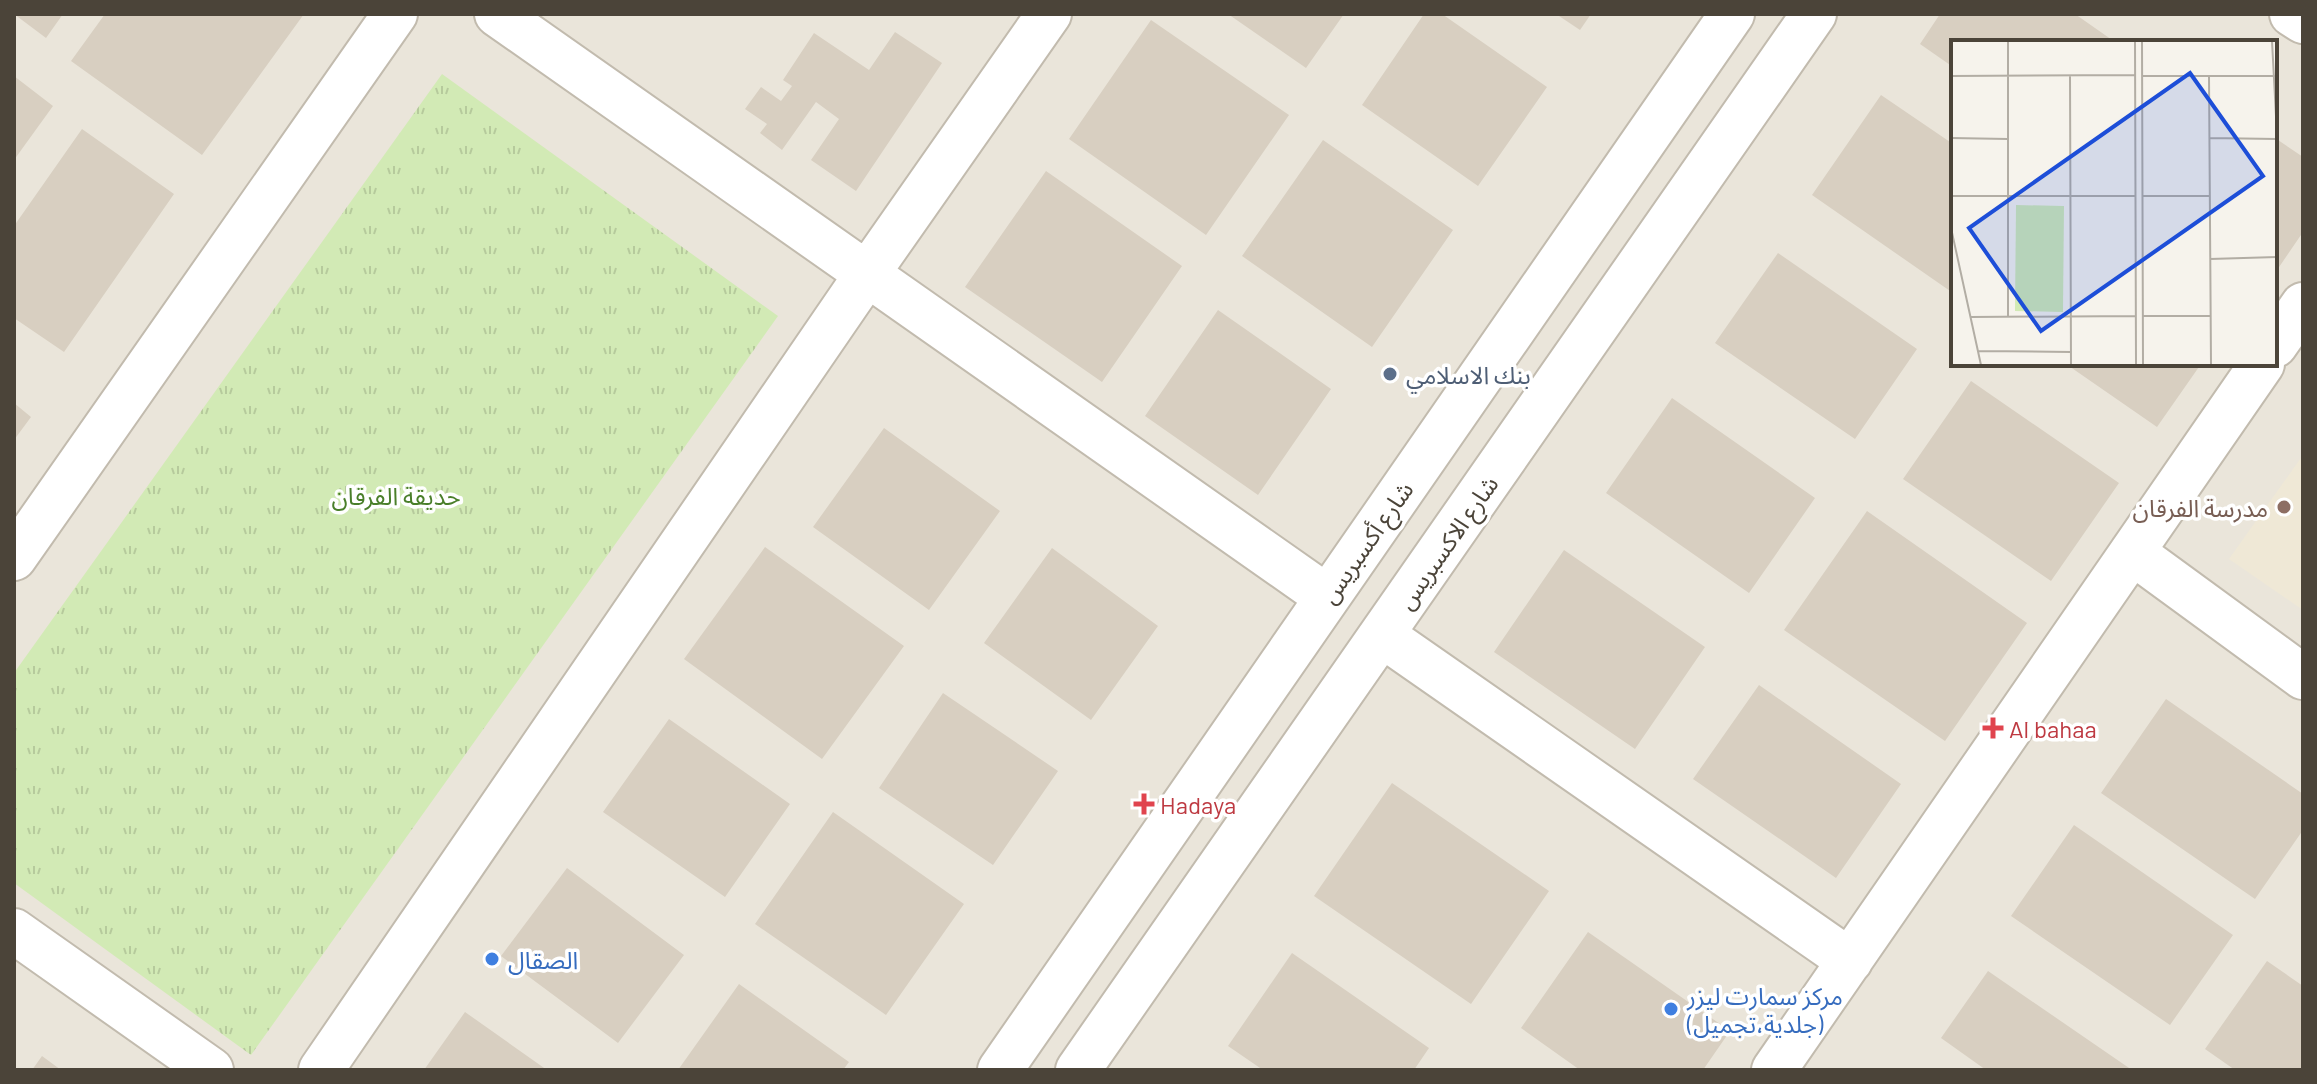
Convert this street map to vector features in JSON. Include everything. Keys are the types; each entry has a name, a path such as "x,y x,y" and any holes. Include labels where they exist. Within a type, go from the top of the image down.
{"street":[{"path":"14,558 395,14"},
{"path":"497,14 1327,597"},
{"path":"321,1070 1049,14"},
{"name":"شارع أكسبريس","path":"1000,1070 1732,14"},
{"name":"شارع الاكسبريس","path":"1078,1070 1814,14"},
{"path":"2292,14 2303,21"},
{"path":"2277,342 2303,305"},
{"path":"1774,1070 2261,366"},
{"path":"2132,552 2303,677"},
{"path":"1382,635 1850,961"},
{"path":"14,931 211,1070"}],"shaded area":[{"path":"14,14 2303,14 2303,1070 14,1070"},
{"name":"مدرسة الفرقان","path":"2303,455 2303,610 2229,559"}],"green space":[{"name":"حديقة الفرقان","path":"442,74 778,316 251,1055 14,883 14,673"}],"building":[{"path":"14,14 63,14 46,38"},
{"path":"105,14 304,14 202,155 71,61"},
{"path":"1228,14 1344,14 1306,68"},
{"path":"1424,14 1442,14 1547,87 1478,186 1362,105"},
{"path":"1556,14 1591,14 1580,30"},
{"path":"1940,14 2075,14 2112,40 1951,40 1951,66 1920,44"},
{"path":"1151,20 1289,115 1206,235 1069,139"},
{"path":"895,32 942,63 856,191 811,160 839,119 816,102 782,150 760,133 767,124 745,109 761,87 781,101 792,86 783,80 814,33 869,70"},
{"path":"14,76 53,106 14,160"},
{"path":"1881,95 1951,143 1951,292 1812,195"},
{"path":"82,129 174,194 64,352 14,318 14,226"},
{"path":"2277,139 2303,157 2303,232 2277,270"},
{"path":"1323,140 1453,230 1372,347 1242,256"},
{"path":"1046,171 1182,266 1102,382 965,287"},
{"path":"1778,253 1917,349 1855,439 1715,343"},
{"path":"1218,310 1331,389 1258,495 1145,416"},
{"path":"2069,366 2200,366 2157,427"},
{"path":"1971,381 2119,483 2051,581 1903,479"},
{"path":"1672,398 1815,498 1749,593 1606,493"},
{"path":"14,403 31,417 14,440"},
{"path":"884,428 1000,511 929,610 813,527"},
{"path":"1867,511 2027,623 1945,741 1784,630"},
{"path":"765,547 904,646 822,759 684,659"},
{"path":"1052,548 1158,626 1091,720 984,643"},
{"path":"1564,550 1705,647 1635,749 1494,652"},
{"path":"1759,685 1901,784 1836,878 1693,779"},
{"path":"943,693 1058,771 993,865 879,788"},
{"path":"2166,699 2303,794 2303,830 2255,899 2101,793"},
{"path":"669,719 790,804 725,897 603,812"},
{"path":"1392,783 1549,891 1471,1004 1314,896"},
{"path":"833,812 964,904 886,1015 755,924"},
{"path":"2074,825 2233,935 2170,1025 2011,916"},
{"path":"567,868 684,955 618,1043 501,956"},
{"path":"1588,932 1730,1031 1703,1070 1580,1070 1521,1028"},
{"path":"1292,953 1429,1048 1414,1070 1263,1070 1228,1046"},
{"path":"2267,961 2303,986 2303,1070 2235,1070 2205,1049"},
{"path":"1988,971 2132,1070 1986,1070 1941,1038"},
{"path":"739,984 849,1062 843,1070 678,1070"},
{"path":"465,1012 547,1070 424,1070"},
{"path":"42,1056 61,1070 32,1070"}],"place":[{"name":"بنك الاسلامي","path":"1390,374"},
{"name":"مدرسة الفرقان","path":"2284,507"},
{"name":"Al bahaa","path":"1993,728"},
{"name":"Hadaya","path":"1144,804"},
{"name":"الصقال","path":"492,959"},
{"name":"مركز سمارت ليزر (جلدية،تجميل)","path":"1671,1009"}]}
